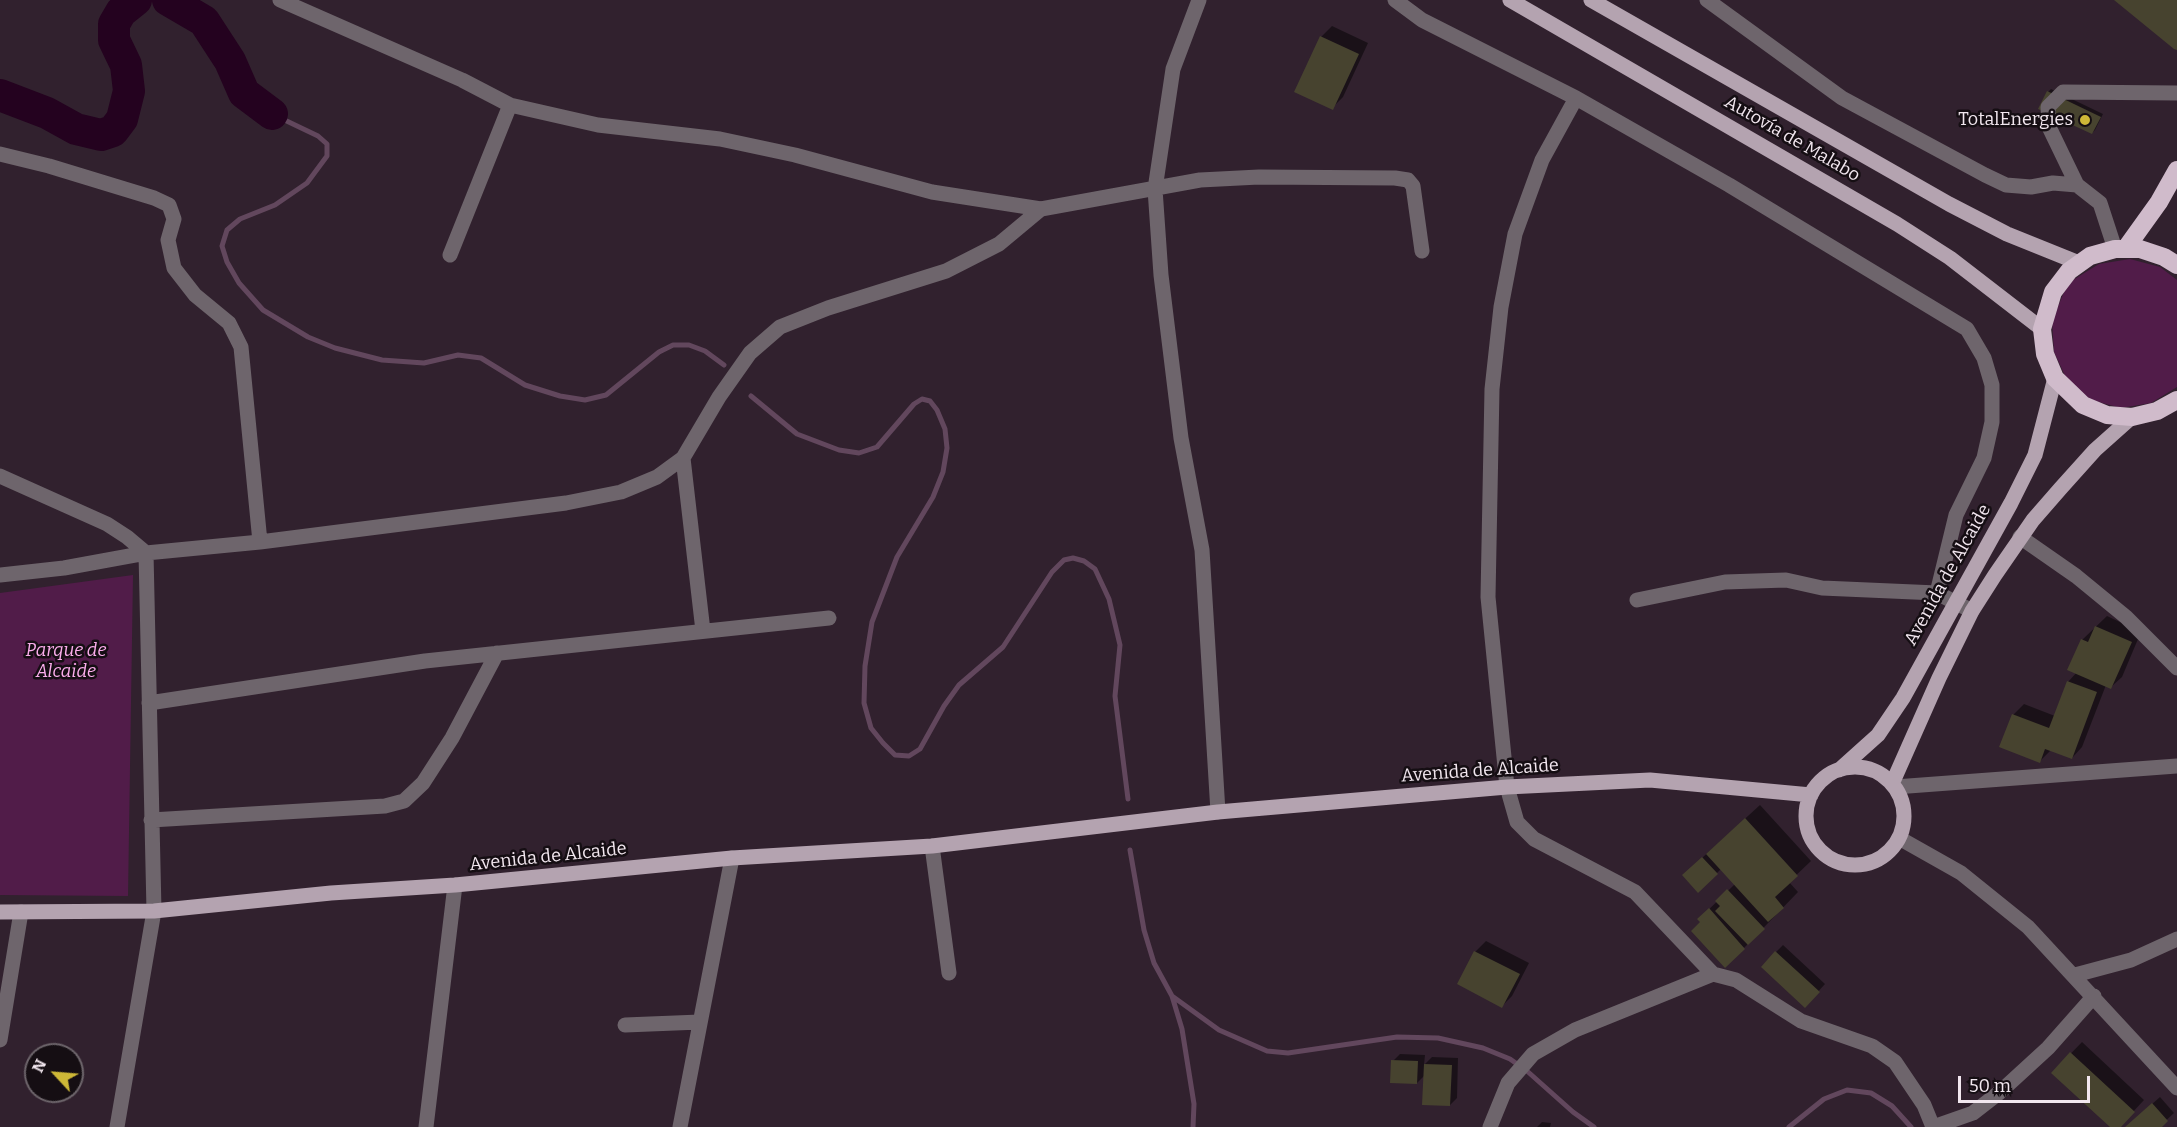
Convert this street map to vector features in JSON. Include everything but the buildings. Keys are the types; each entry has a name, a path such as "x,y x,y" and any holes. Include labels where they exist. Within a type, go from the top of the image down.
{"highway":[{"path":"2120,249 2154,210 2177,170"},
{"path":"2174,404 2132,417 2094,411 2072,398 2055,378 2045,354 2042,329 2053,292 2079,263 2120,249 2153,252 2177,265"}],"main road":[{"name":"Autovía de Malabo","path":"1510,0 1896,224 1950,258 2042,329"},
{"name":"Autovía de Malabo","path":"1591,0 1950,204 2007,234 2079,263"},
{"name":"Avenida de Alcaide","path":"1839,770 1878,735 1903,698 2030,465 2041,436 2055,378"},
{"path":"1893,786 1972,611 2020,537 2095,450 2132,417"},
{"path":"1858,767 1877,772 1893,786 1904,812 1899,838 1887,853 1871,863 1852,866 1833,860 1818,849 1808,832 1806,813 1811,795 1822,779 1839,770 1858,767"},
{"name":"Avenida de Alcaide","path":"0,912 154,912 331,893 455,885 732,858 932,846 1218,812 1507,787 1650,780 1811,795"}],"street":[{"path":"280,0 462,80 510,105 598,124 720,139 795,155 932,192 1041,209 1200,180 1259,177 1408,180 1415,193 1422,251"},
{"path":"1199,0 1173,69 1155,189 1161,274 1181,438 1202,550 1218,812"},
{"path":"1395,0 1422,20 1576,98 1749,197 1966,329 1984,358 1992,386 1992,422 1984,458 1956,515 1937,593"},
{"path":"1707,0 1842,98 1985,175 2006,185 2031,187 2053,183 2077,185"},
{"path":"2120,249 2100,202 2077,185 2049,127 2048,107 2063,92 2177,93"},
{"path":"1576,98 1542,160 1515,234 1501,307 1492,389 1488,597 1507,787 1517,822 1534,839 1635,892 1713,974 1736,980 1774,1006 1801,1020 1872,1046 1895,1062 1924,1105 1933,1127 1973,1113 2000,1092 2048,1048 2094,996"},
{"path":"450,255 510,105"},
{"path":"0,154 60,169 154,198 169,205 174,219 168,240 174,268 195,295 229,323 241,347 260,542"},
{"path":"0,575 64,568 146,553 260,542 566,503 621,492 657,477 683,458 750,353 780,327 828,308 946,271 999,244 1041,209"},
{"path":"683,458 703,630"},
{"path":"0,476 107,524 128,537 146,553 154,912 117,1127"},
{"path":"2020,537 2076,576 2118,610 2177,668"},
{"path":"1637,600 1725,582 1786,580 1822,588 1937,593 1972,611"},
{"path":"149,703 414,663 829,618"},
{"path":"151,820 385,806 404,801 423,783 452,738 496,653"},
{"path":"1893,786 2177,766"},
{"path":"1899,838 1961,873 1992,895 2076,975 2177,1088"},
{"path":"932,846 949,973"},
{"path":"680,1127 732,858"},
{"path":"426,1127 455,885"},
{"path":"0,1040 21,912"},
{"path":"2076,975 2131,960 2177,939"},
{"path":"1490,1127 1508,1083 1533,1054 1575,1030 1713,974"},
{"path":"625,1025 700,1022"}],"green space":[{"path":"2130,259 2160,267 2177,280 2177,387 2151,403 2121,408 2091,400 2067,380 2054,352 2052,321 2064,292 2073,280 2099,264"},
{"name":"Parque de Alcaide","path":"133,575 128,896 0,895 0,593"}],"waterway":[{"path":"0,95 47,113 76,129 101,135 113,131 122,119 129,91 126,65 114,40 114,24 121,12 136,0"},
{"path":"168,0 204,21 230,61 244,93 272,114"},
{"path":"272,114 318,136 327,144 327,156 307,183 275,205 240,219 227,230 222,246 227,262 239,283 263,310 308,337 335,348 382,360 424,363 458,355 481,358 525,385 560,396 585,400 606,395 659,352 673,345 689,345 705,351 724,365"},
{"path":"751,396 797,434 839,450 859,453 877,447 914,404 922,399 930,401 937,410 945,429 947,448 943,472 933,497 897,557 872,622 865,666 864,703 871,728 883,743 895,755 909,756 920,749 944,706 959,685 1003,647 1052,572 1064,560 1073,558 1084,561 1095,569 1109,599 1120,645 1115,696 1128,799"},
{"path":"1130,850 1144,930 1154,963 1172,996 1182,1029 1194,1104 1193,1127"},
{"path":"1172,996 1219,1030 1267,1051 1288,1053 1397,1037 1438,1038 1483,1048 1510,1059 1527,1071 1573,1112 1594,1127"},
{"path":"1789,1127 1824,1099 1847,1090 1871,1093 1892,1106 1911,1127"}],"place":[{"name":"TotalEnergies","path":"2085,120"}]}
